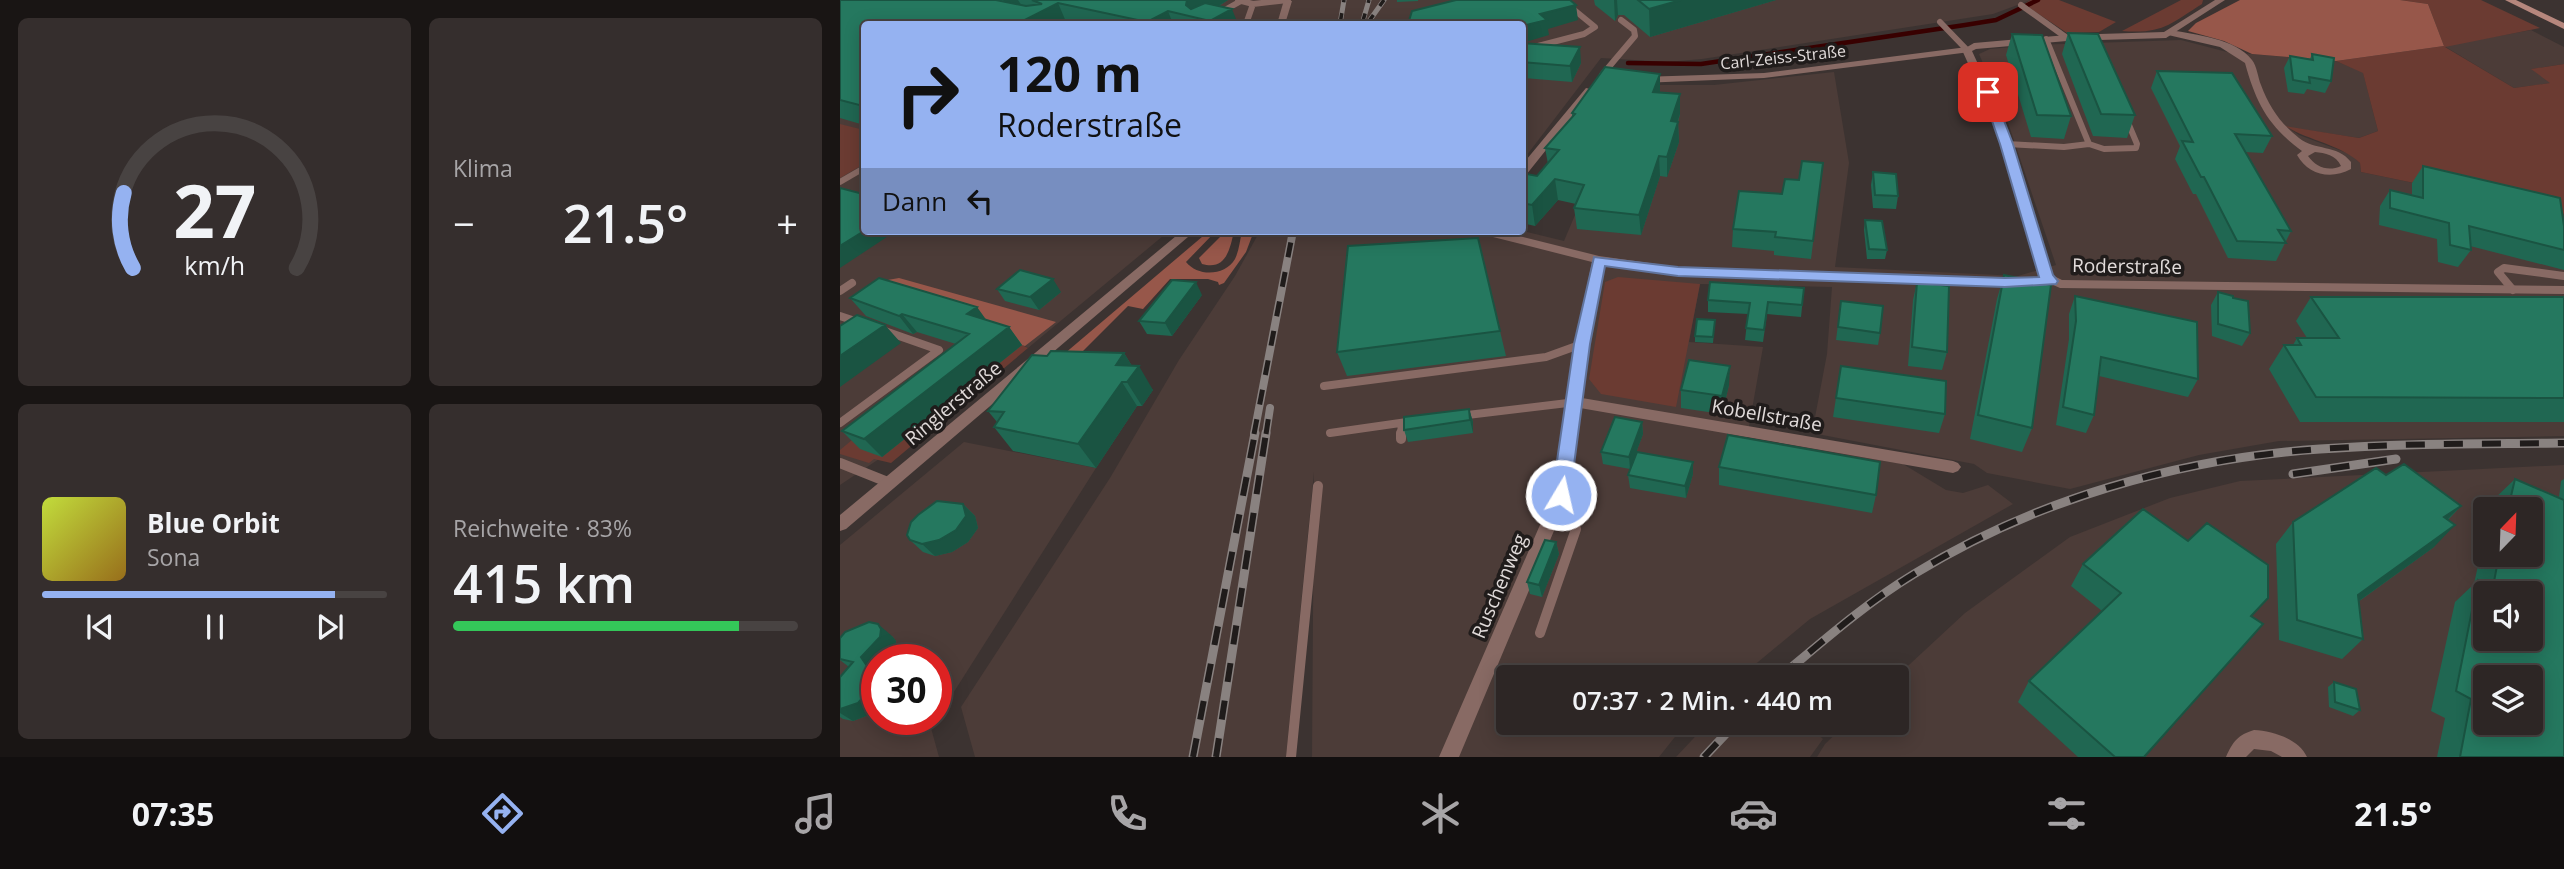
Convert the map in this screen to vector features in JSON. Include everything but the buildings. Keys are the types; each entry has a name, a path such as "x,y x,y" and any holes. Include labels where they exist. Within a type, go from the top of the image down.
{"main road":[{"path":"2509,0 2564,26"}],"street":[{"path":"2171,33 2188,19 2221,0"},
{"path":"1282,21 1288,1"},
{"name":"Carl-Zeiss-Straße","path":"1624,79 1687,81 1749,78 1967,50 1974,46 2046,39 2171,33 2223,46 2243,56 2249,62 2268,115 2277,126 2308,150"},
{"path":"1967,50 1988,92 2007,144 2046,276 2051,281"},
{"path":"1526,168 1607,77"},
{"name":"Ringlerstraße","path":"840,524 1184,235"},
{"name":"Roderstraße","path":"1501,235 1599,260 1678,271 1992,282 2051,281 2060,284 2564,290"},
{"name":"Ruschenweg","path":"1448,757 1561,495 1582,344 1599,260"},
{"name":"Kobellstraße","path":"1576,402 1953,467"},
{"path":"2236,757 2242,745 2260,739 2284,746 2297,757"}],"lane":[{"path":"1205,21 1240,0 1253,4 1288,1"},
{"path":"1526,49 1584,34 1595,27 1562,0"},
{"path":"1247,21 1253,4"},
{"path":"2021,5 2067,38"},
{"path":"1414,21 1423,18"},
{"path":"1607,77 1636,34 1621,20"},
{"path":"1941,23 1967,50"},
{"path":"2046,39 2089,144"},
{"path":"2007,144 2064,147 2089,144 2104,149 2130,149 2137,146 2121,108"},
{"path":"840,182 861,170"},
{"path":"2514,290 2498,272 2504,268 2564,276"},
{"path":"840,290 852,283"},
{"path":"840,316 939,349 840,423"},
{"path":"860,333 871,326"},
{"path":"1324,386 1546,357 1582,344"},
{"path":"1443,418 1576,402"},
{"path":"1331,433 1429,419"},
{"path":"1401,439 1402,423"},
{"path":"840,463 890,483"},
{"path":"1291,757 1318,486"},
{"path":"1540,633 1576,529 1561,495"}],"shaded area":[{"path":"840,0 2031,0 1993,14 1702,59 1667,62 1601,58 1526,156 1526,21 861,21 861,235 1164,235 1028,348 1025,346 882,457 840,485"},
{"path":"2031,0 2059,0 2116,22 2099,32 2067,33 2024,4"},
{"path":"2181,0 2203,0 2202,4 2165,26 2147,31 2122,31"},
{"path":"2240,0 2400,0 2428,4 2444,46 2336,61 2252,54 2224,41 2188,31 2196,23"},
{"path":"2400,0 2481,0 2540,28 2445,47 2514,88 2550,83 2531,69 2564,64 2564,214 2361,172 2360,163 2352,157 2285,126 2359,138 2378,131 2363,73 2336,61 2444,46 2428,4"},
{"path":"2531,30 2564,47 2564,64 2532,69 2551,83 2514,88 2444,46"},
{"path":"2181,40 2227,52 2336,61 2363,72 2378,131 2359,138 2287,127 2299,135 2350,154 2360,163 2361,172 2564,214 2564,436 2279,441 2199,455 2070,489 1987,473 1974,464 1812,433 1827,354 1832,287 1700,284 1689,342 1763,347 1747,438 1903,464 1946,490 1963,493 1988,485 2013,504 1810,619 1754,665 1496,665 1496,735 1676,735 1659,757 1312,757 1314,472 1286,757 975,757 961,707 1110,478 1179,360 1235,276 1258,235 1526,235 1526,232 1564,241 1630,85 1714,85 1834,72 1849,163 1835,267 2018,276 2056,265 2005,114 1979,54 1990,49"},
{"path":"840,124 861,129 861,166 840,178"},
{"path":"1204,235 1212,235 1186,262 1204,272 1218,271 1231,265 1241,235 1252,235 1246,252 1224,283 1219,285 1218,282 1208,279 1170,279 1143,309 1128,306 1074,360 1057,360"},
{"path":"1222,235 1233,235 1226,257 1222,261 1217,264 1202,264 1199,258"},
{"path":"1618,277 1700,284 1676,407 1601,394 1589,379 1605,282"},
{"path":"899,278 1056,322 1025,346 980,332 882,281"},
{"path":"1022,345 1028,348 891,463 874,459 869,463 840,454 840,450 852,440"},
{"path":"964,442 1096,468 952,695 952,644 861,644 861,735 933,735 939,757 840,757 840,545"},
{"path":"2564,465 2564,757 1817,757 1834,735 1909,735 1909,665 1965,613 2070,537 2170,498 2240,481"},
{"path":"1697,735 1818,735 1823,739 1810,757 1676,757"}],"waterway":[{"path":"1628,63 1701,64 1965,25 1996,20 2038,0"}],"railway":[{"path":"1340,21 1344,0"},
{"path":"1363,21 1369,0"},
{"path":"1369,21 1384,0"},
{"path":"1254,434 1292,235"},
{"path":"1266,434 1270,408"},
{"path":"1193,757 1255,433"},
{"path":"1216,757 1266,433"},
{"path":"1794,665 1862,610 1914,574 2009,524 2110,487 2161,473 2267,454 2411,445 2564,443"},
{"path":"2293,474 2396,459"},
{"path":"1704,757 1725,735"}],"route":[{"path":"1561,495 1582,344 1599,260 1678,271 2005,283 2051,281 2046,276 2007,144 1988,92"}]}
